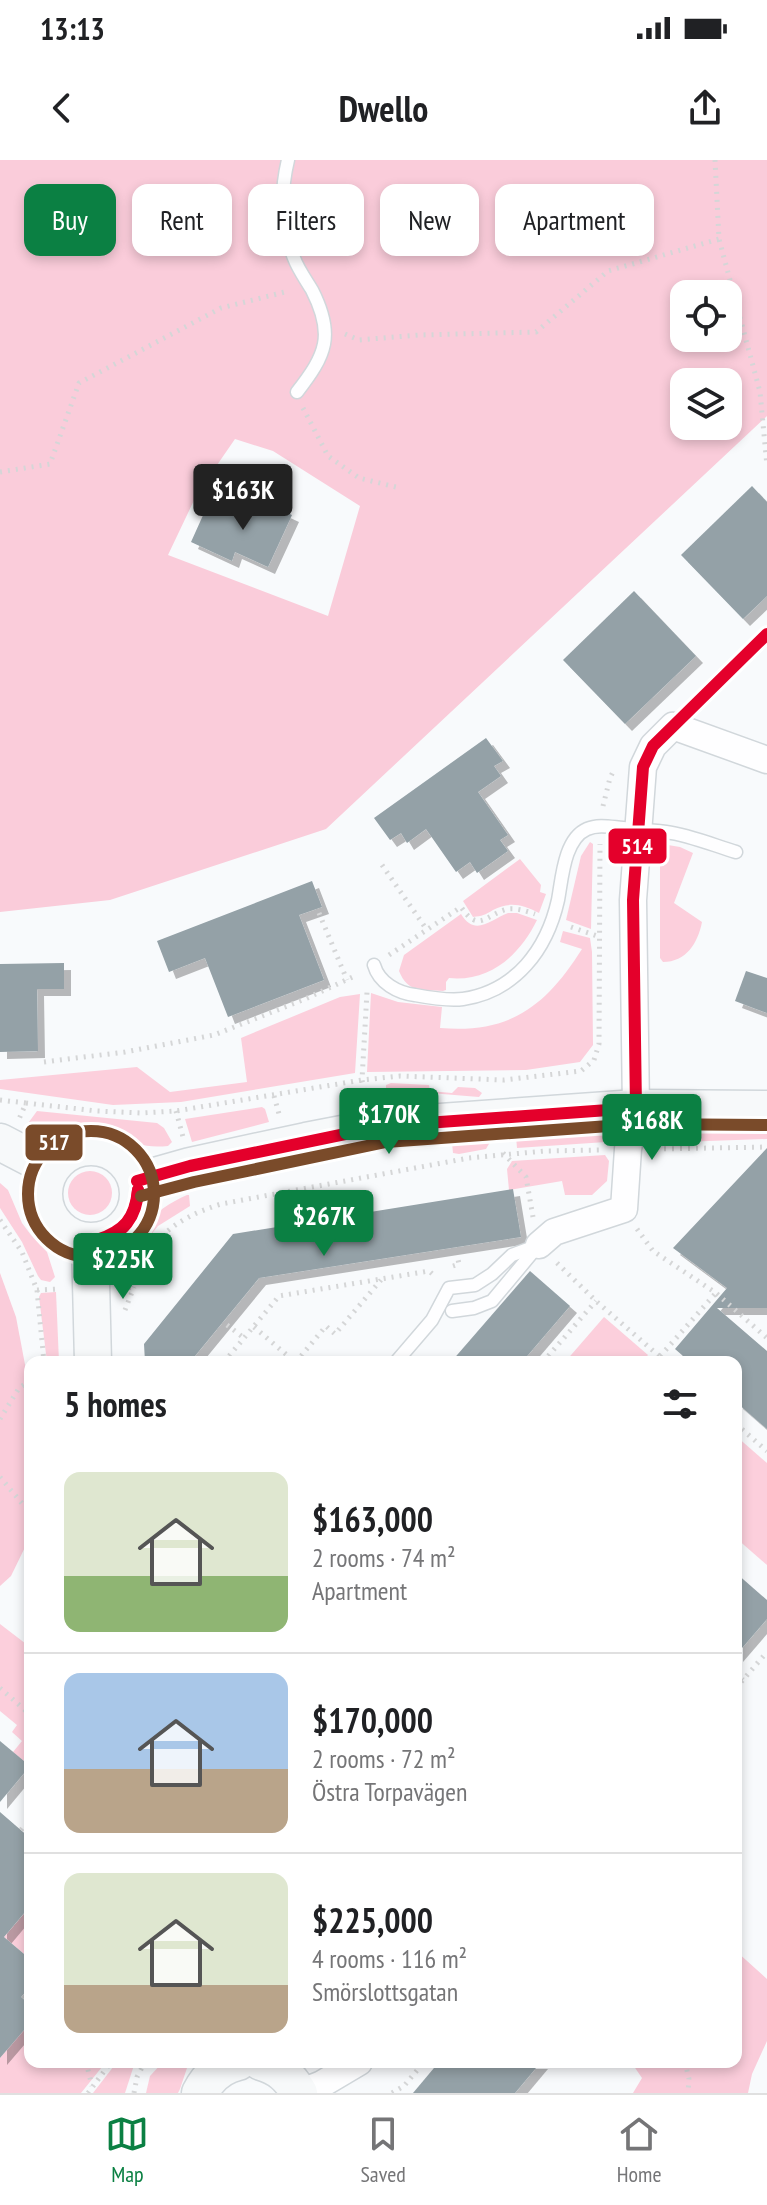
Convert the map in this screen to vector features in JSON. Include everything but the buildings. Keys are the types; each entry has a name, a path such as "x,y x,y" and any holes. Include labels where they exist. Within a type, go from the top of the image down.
{"street":[{"path":"539,1245 554,1232 624,1209 628,1149 636,1108 633,900 643,767 653,746 673,726 767,760"},
{"path":"137,1181 190,1166 384,1126 636,1108 767,1109"},
{"path":"0,1142 50,1168"},
{"path":"87,1146 118,1155 127,1162 137,1181 137,1206 132,1218 114,1235 90,1242 71,1237 54,1225 43,1197 50,1168 66,1153 87,1146"},
{"path":"90,1242 93,1356"},
{"path":"200,2093 210,2077 228,2068"},
{"path":"276,2068 299,2093 349,2068"}],"lane":[{"path":"288,160 283,179 286,232 295,260 321,308 325,341 322,356 297,392"},
{"path":"673,726 767,634"},
{"path":"375,970 398,993 434,998 460,999 484,995 503,985 522,971 536,955 552,921 570,848 580,833 588,828 601,826 668,832 736,852"},
{"path":"401,1356 432,1320 449,1288 475,1285 512,1255 539,1245"},
{"path":"452,1311 474,1308 492,1301 539,1245"}],"path":[{"path":"715,160 719,239 760,392 767,466"},
{"path":"323,324 359,340 536,332 608,271 719,239"},
{"path":"0,472 50,464 79,383 221,308 309,286"},
{"path":"297,392 328,456 359,478 396,487"},
{"path":"382,865 427,931"},
{"path":"44,1062 125,1052 214,1035 375,970 461,907 473,921 480,922 503,911 517,909 600,937"},
{"path":"319,913 347,980"},
{"path":"366,1100 362,1080 367,989 375,970"},
{"path":"26,1103 97,1111 176,1111 184,1143"},
{"path":"503,1144 503,1154 526,1177 539,1245 655,1356"},
{"path":"37,1290 134,1287 138,1269 161,1235 201,1210 221,1204 503,1154 767,1147"},
{"path":"199,1201 201,1210"},
{"path":"624,1209 653,1251 716,1293 767,1338"},
{"path":"0,1220 22,1252 37,1290 43,1356"},
{"path":"229,1356 279,1296 429,1271 449,1288"},
{"path":"301,1356 326,1326 335,1334 381,1279"},
{"path":"661,1356 716,1293"},
{"path":"548,1356 596,1301"},
{"path":"227,1325 244,1338"},
{"path":"254,1327 289,1356"},
{"path":"0,1419 24,1385"},
{"path":"742,1429 767,1451"},
{"path":"0,1477 24,1506"},
{"path":"743,1680 767,1652"},
{"path":"0,1688 24,1709"},
{"path":"21,1830 24,1826"},
{"path":"87,2068 92,2087"},
{"path":"88,2093 106,2068"},
{"path":"134,2093 142,2068"},
{"path":"392,2093 404,2086 419,2068"},
{"path":"686,2068 688,2093"}],"shaded area":[{"path":"0,160 767,160 767,416 742,439 742,368 670,368 670,440 741,440 326,829 110,900 0,912","holes":["235,439 273,451 360,506 328,616 168,555 197,494"]},
{"path":"590,842 593,844 591,929 566,920 581,856"},
{"path":"668,845 693,853 674,903 702,922 690,950 678,959 663,962 660,958 660,848"},
{"path":"520,859 541,885 540,892 546,894 539,913 511,905 473,917 463,901"},
{"path":"508,913 537,920 522,944 502,964 478,976 449,978 443,991 416,989 403,978 399,971 404,955 461,914 466,921 477,926"},
{"path":"563,931 590,938 592,952 593,1045 580,1062 526,1070 367,1072 371,993 398,1002 442,1007 440,1028 465,1029 506,1021 540,1001 582,949 560,942"},
{"path":"360,994 355,1073 181,1102 113,1105 0,1089 0,1080 137,1067 170,1092 247,1082 241,1038 340,997"},
{"path":"386,1085 429,1085 430,1091 452,1093 458,1087 475,1088 482,1093 479,1097 430,1093 390,1098"},
{"path":"262,1107 269,1122 192,1142 185,1119"},
{"path":"37,1111 157,1123 172,1142 168,1146 144,1145 95,1127 43,1130 29,1122"},
{"path":"767,1125 767,1139 653,1143 649,1139 654,1131 662,1129"},
{"path":"597,1131 604,1135 606,1142 517,1148 516,1136"},
{"path":"485,1137 490,1142 486,1149 453,1153 452,1143"},
{"path":"605,1155 609,1161 607,1181 592,1195 565,1195 562,1181 509,1190 507,1169 512,1161"},
{"path":"90,1171 105,1178 112,1193 105,1208 90,1215 75,1208 68,1193 75,1178"},
{"path":"0,1183 8,1190 22,1223 47,1252 55,1277 50,1282 38,1276 22,1242 0,1208"},
{"path":"187,1195 190,1206 158,1226 140,1248 125,1276 120,1277 127,1250 142,1227 174,1201"},
{"path":"0,1273 16,1317 24,1359 24,1549 11,1576 0,1586"},
{"path":"56,1292 59,1356 46,1356 41,1293"},
{"path":"604,1317 648,1355 647,1356 570,1356"},
{"path":"742,1441 767,1463 767,1565 742,1543"},
{"path":"0,1624 24,1642 24,1761 13,1752 22,1741 12,1732 17,1725 0,1711"},
{"path":"24,1914 24,1954 4,1937"},
{"path":"742,1956 767,1979 767,2041 752,2074 748,2093 633,2093 642,2078 635,2068 742,2068"},
{"path":"24,2030 24,2068 101,2068 81,2093 0,2093 0,2058"},
{"path":"112,2068 133,2068 125,2093 93,2093"},
{"path":"157,2068 187,2068 178,2093 146,2093 150,2076"}],"transit line":[{"name":"514","path":"636,1108 633,900 643,767 653,746 767,634"},
{"name":"514","path":"137,1181 190,1166 384,1126 636,1108"},
{"name":"517","path":"141,1196 386,1142 637,1124 767,1125"},
{"name":"517","path":"91,1131 115,1135 136,1149 150,1170 154,1194 150,1218 136,1239 115,1253 91,1257 67,1253 46,1239 32,1218 28,1194 32,1170 46,1149 67,1135 91,1131"},
{"name":"514","path":"97,1240 121,1228 131,1216 138,1190"},
{"name":"514","path":"97,1240 114,1234 127,1223 135,1208 138,1190"}]}
